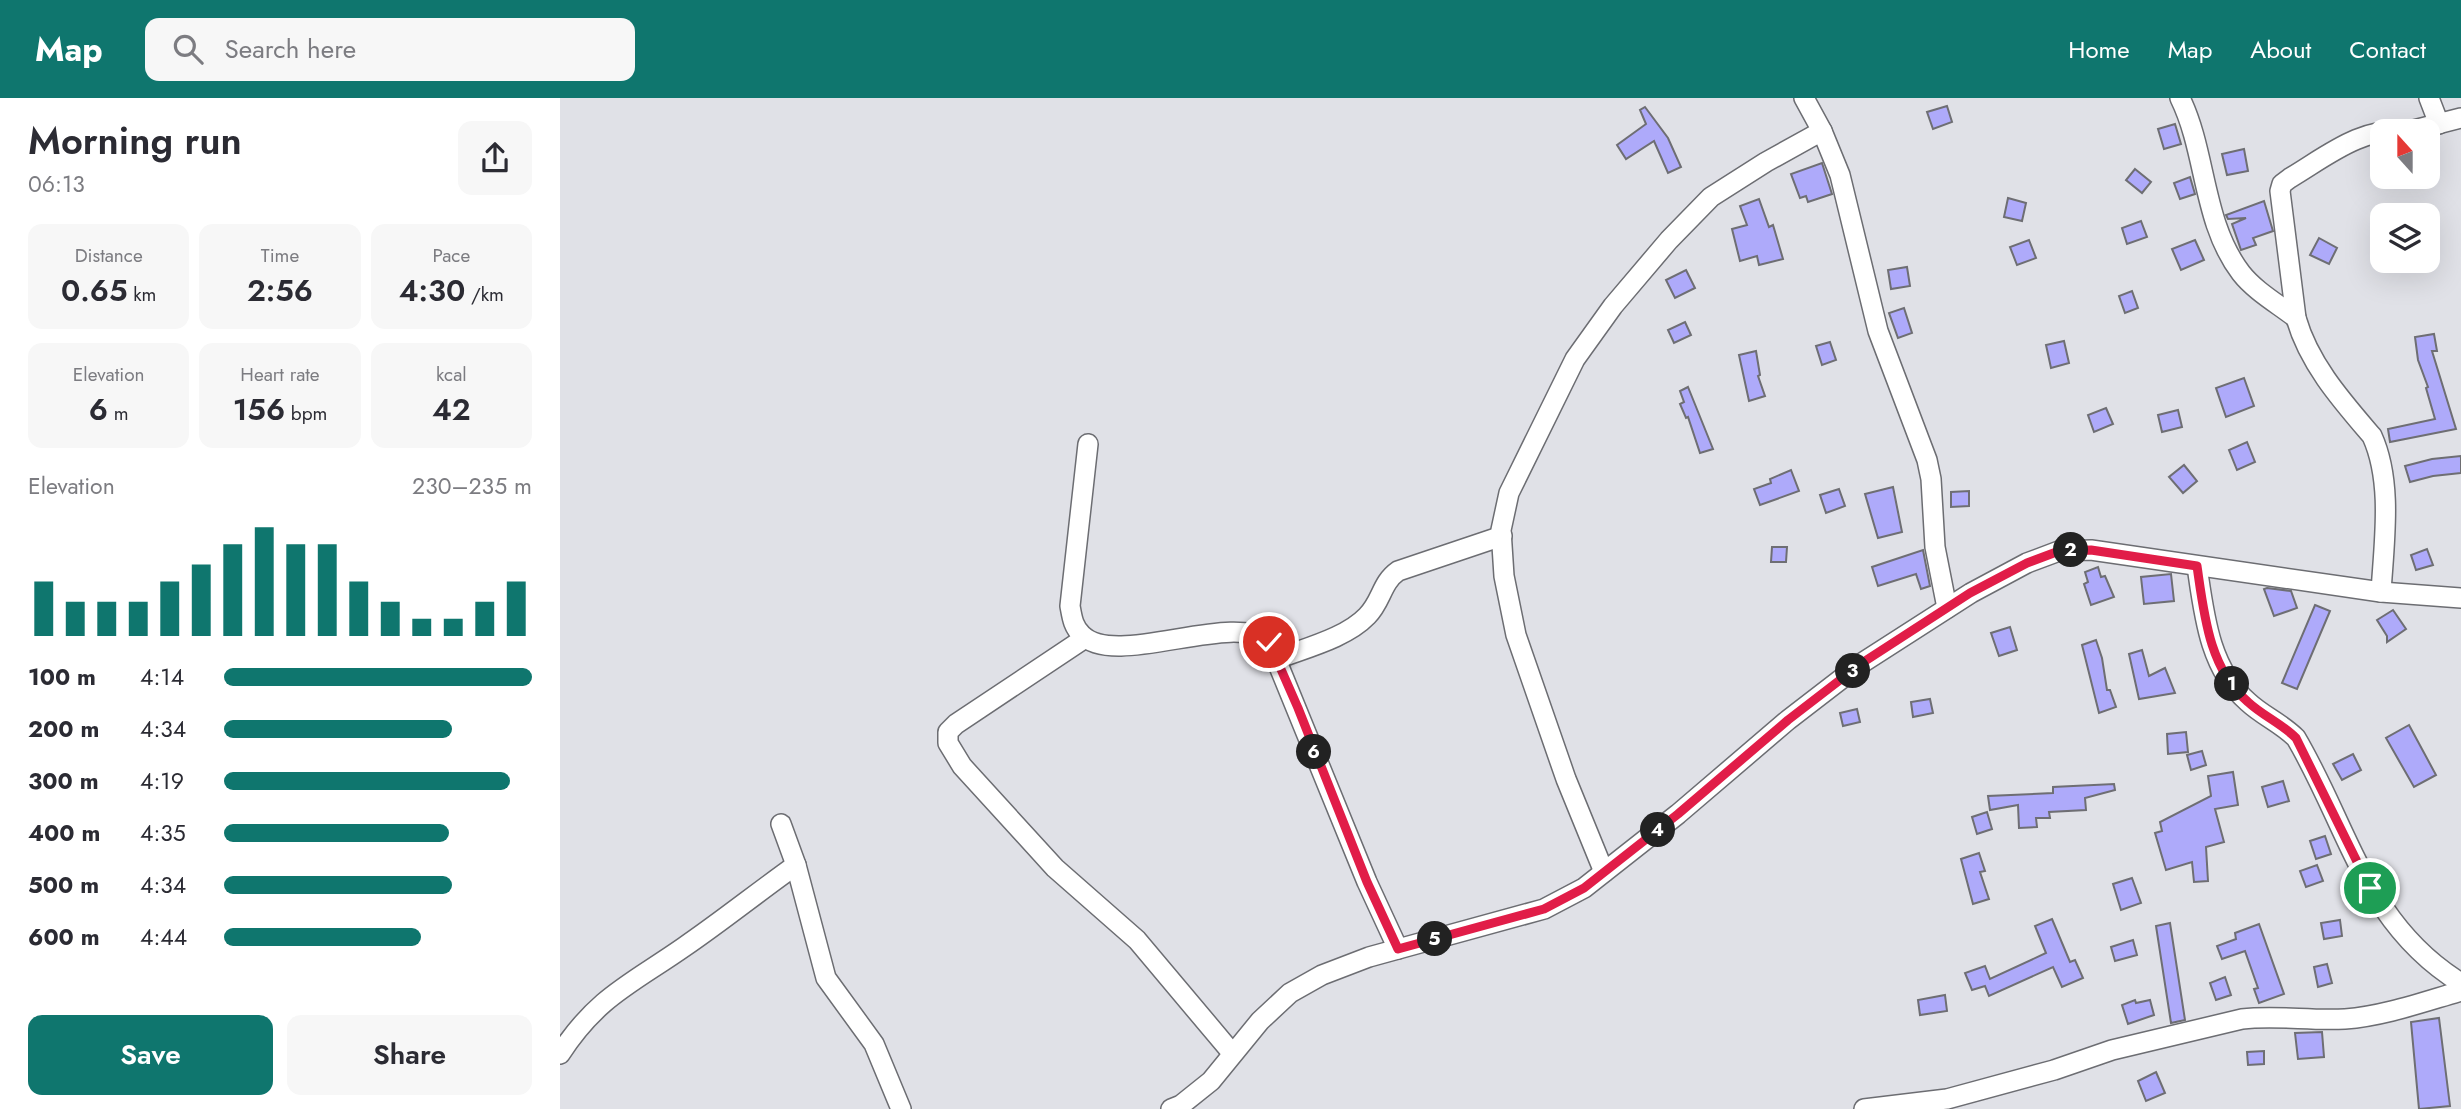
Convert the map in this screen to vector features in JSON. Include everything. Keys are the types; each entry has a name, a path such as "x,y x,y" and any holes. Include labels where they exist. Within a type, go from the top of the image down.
{"street":[{"path":"1804,98 1818,115 1840,175 1878,331 1927,460 1931,479 1935,547 1947,608"},
{"path":"2180,98 2195,143 2211,208 2224,242 2241,273 2262,293 2296,318"},
{"path":"2429,98 2437,119"},
{"path":"1604,872 1566,779 1516,635 1504,576 1502,536 1509,493 1575,359 1613,306 1669,240 1711,197 1766,162 1818,115"},
{"path":"2440,124 2461,118"},
{"path":"2370,134 2282,184 2281,200 2296,318 2301,336 2315,363 2372,436 2383,469 2385,537 2381,592"},
{"path":"1088,444 1070,606 1073,623 1085,638 1103,646 1173,641 1239,631 1262,635 1269,642 1367,882 1398,949"},
{"path":"1277,659 1357,625 1374,608 1387,579 1398,571 1502,536"},
{"path":"1171,1109 1211,1081 1259,1021 1290,993 1322,975 1398,949 1544,909 1584,888 1678,814 1788,720 1862,663 1947,608 2027,563 2059,551 2091,550 2381,592 2461,598"},
{"path":"2197,566 2208,634 2217,661 2230,683 2248,702 2284,726 2296,738 2370,888 2390,917 2424,953 2461,983"},
{"path":"1085,638 956,724 948,733 948,743 962,766 1055,868 1137,940 1232,1053"},
{"path":"781,824 796,865 826,978 874,1044 901,1109"},
{"path":"560,1055 581,1024 607,998 682,948 796,865"},
{"path":"1864,1109 1947,1099 2054,1070 2112,1049 2242,1019 2344,1019 2374,1016 2461,991"}],"building":[{"path":"1947,106 1952,122 1933,129 1927,112"},
{"path":"1645,107 1668,138 1681,167 1668,173 1654,141 1626,159 1617,145 1646,124 1640,110"},
{"path":"2175,124 2181,144 2164,149 2158,129"},
{"path":"2244,149 2248,171 2227,175 2222,154"},
{"path":"1822,163 1832,194 1808,202 1806,196 1800,198 1791,174"},
{"path":"2135,169 2151,182 2142,193 2126,180"},
{"path":"2190,177 2195,194 2180,199 2174,183"},
{"path":"2008,198 2026,203 2022,221 2004,217"},
{"path":"1759,199 1769,227 1773,225 1783,259 1759,265 1757,256 1740,261 1732,229 1747,225 1740,206"},
{"path":"2264,201 2273,231 2253,238 2256,245 2241,250 2232,224 2246,218 2228,219 2226,215"},
{"path":"2141,221 2147,237 2127,244 2122,228"},
{"path":"2319,238 2337,248 2329,264 2310,255"},
{"path":"2029,240 2036,258 2017,265 2010,247"},
{"path":"2195,240 2204,260 2181,270 2172,249"},
{"path":"1907,267 1910,286 1891,289 1888,270"},
{"path":"1686,270 1695,288 1675,298 1666,280"},
{"path":"2132,291 2138,308 2125,313 2119,296"},
{"path":"1904,308 1912,333 1898,338 1889,313"},
{"path":"1685,322 1691,335 1674,343 1668,330"},
{"path":"2434,334 2437,351 2432,351 2456,429 2390,442 2388,429 2435,419 2426,388 2428,387 2418,360 2415,337"},
{"path":"2064,341 2069,363 2051,368 2046,345"},
{"path":"1830,342 1836,360 1822,365 1816,346"},
{"path":"1756,351 1758,376 1765,396 1749,401 1739,355"},
{"path":"2244,378 2254,406 2226,417 2216,388"},
{"path":"1688,387 1713,449 1700,453 1688,417 1686,418 1680,404 1684,402 1680,391"},
{"path":"2106,408 2113,424 2094,432 2088,415"},
{"path":"2178,410 2182,427 2162,432 2158,415"},
{"path":"2247,442 2255,462 2237,470 2229,450"},
{"path":"2461,456 2461,473 2410,482 2405,466 2432,459"},
{"path":"2184,465 2197,481 2183,493 2169,477"},
{"path":"1791,470 1799,491 1760,505 1754,489 1771,483 1770,479"},
{"path":"1893,487 1902,532 1878,538 1865,494"},
{"path":"1839,489 1845,506 1826,513 1820,495"},
{"path":"1969,491 1969,506 1951,507 1951,492"},
{"path":"1772,547 1787,547 1786,562 1771,562"},
{"path":"2427,549 2433,565 2416,570 2411,555"},
{"path":"1923,550 1930,586 1921,589 1916,574 1878,586 1872,567"},
{"path":"2098,567 2114,597 2091,605 2084,584 2088,582 2085,572"},
{"path":"2171,574 2174,601 2144,604 2141,577"},
{"path":"2264,589 2291,591 2297,608 2274,616"},
{"path":"2315,605 2330,611 2297,689 2282,683"},
{"path":"2393,610 2406,629 2387,642 2387,636 2377,620"},
{"path":"2010,627 2017,650 1999,656 1991,633"},
{"path":"2096,640 2107,690 2110,690 2116,707 2099,713 2082,645"},
{"path":"2142,650 2149,676 2165,668 2175,693 2139,699 2129,654"},
{"path":"1930,699 1933,713 1913,717 1911,702"},
{"path":"1857,709 1860,722 1843,726 1840,713"},
{"path":"2409,725 2436,775 2414,787 2386,738"},
{"path":"2186,732 2188,752 2168,754 2167,734"},
{"path":"2202,751 2206,765 2191,770 2187,755"},
{"path":"2353,754 2361,770 2342,780 2333,764"},
{"path":"2233,772 2238,805 2215,809 2224,842 2206,847 2208,881 2194,882 2192,862 2166,870 2155,833 2162,831 2160,822 2211,796 2208,776"},
{"path":"2283,781 2289,801 2268,807 2262,787"},
{"path":"2114,784 2115,790 2085,798 2086,810 2049,812 2050,818 2036,818 2037,827 2019,828 2018,805 1990,810 1988,796 2053,793 2053,787"},
{"path":"1987,812 1992,829 1977,834 1972,817"},
{"path":"2325,836 2331,854 2316,859 2310,841"},
{"path":"1979,853 1985,871 1980,872 1989,899 1973,904 1961,859"},
{"path":"2317,865 2323,881 2306,887 2300,871"},
{"path":"2132,878 2141,903 2121,910 2113,884"},
{"path":"2052,919 2070,962 2075,960 2083,978 2062,987 2053,967 1989,996 1985,986 1972,990 1965,973 1985,966 1990,979 2046,953 2035,926"},
{"path":"2340,920 2342,936 2324,939 2321,923"},
{"path":"2170,923 2185,1020 2171,1023 2156,926"},
{"path":"2259,924 2284,994 2259,1003 2254,989 2258,988 2245,951 2222,959 2217,946 2236,939 2235,933"},
{"path":"2133,940 2137,955 2115,961 2111,947"},
{"path":"2327,964 2332,983 2318,987 2314,967"},
{"path":"2225,977 2231,995 2216,1000 2210,983"},
{"path":"1945,995 1947,1011 1920,1015 1918,1000"},
{"path":"2135,1000 2136,1003 2150,1000 2154,1015 2128,1024 2122,1005"},
{"path":"2439,1018 2450,1106 2419,1109 2411,1022"},
{"path":"2322,1032 2324,1057 2298,1059 2295,1033"},
{"path":"2264,1051 2264,1064 2248,1065 2247,1052"},
{"path":"2156,1072 2165,1093 2146,1101 2138,1081"}],"route":[{"path":"1269,642 1367,882 1398,949 1544,909 1584,888 1678,814 1788,720 1862,663 1970,593 2027,563 2059,551 2091,550 2197,566 2208,634 2217,661 2230,683 2248,702 2284,726 2296,738 2370,888"}]}
